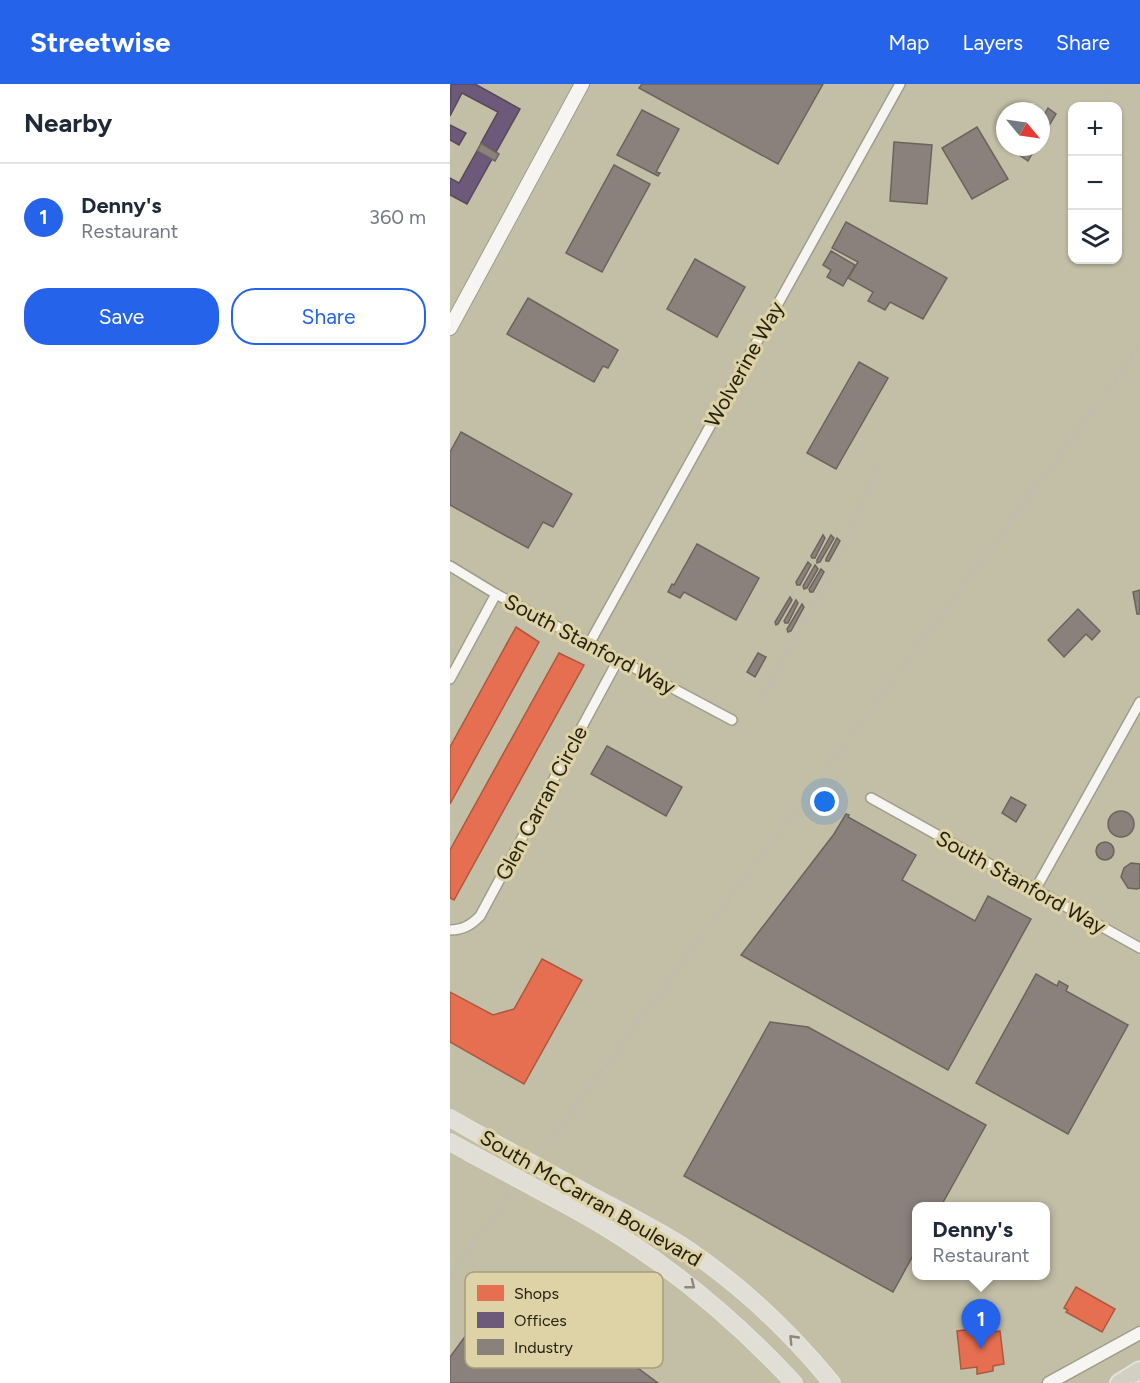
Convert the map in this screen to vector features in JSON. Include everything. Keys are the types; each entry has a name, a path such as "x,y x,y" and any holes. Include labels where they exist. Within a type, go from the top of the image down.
{"highway":[{"path":"1119,1383 1140,1370"}],"main road":[{"path":"450,328 582,84"},
{"name":"South McCarran Boulevard","path":"450,1118 669,1238 720,1274 776,1322 832,1383"},
{"name":"South McCarran Boulevard","path":"450,1142 631,1242 693,1286 734,1322 794,1383"}],"street":[{"name":"Wolverine Way","path":"589,644 900,84"},
{"name":"South Stanford Way","path":"450,566 496,594 732,720"},
{"path":"450,679 496,594"},
{"name":"Glen Carran Circle","path":"450,930 462,928 480,916 618,660"},
{"path":"1035,890 1140,702"},
{"name":"South Stanford Way","path":"871,798 1140,948"},
{"path":"1049,1383 1140,1333"}],"building: Shops":[{"path":"516,627 539,642 450,804 450,747"},
{"path":"559,653 584,665 454,900 450,898 450,850"},
{"path":"542,959 582,980 524,1084 450,1042 450,992 493,1015 514,1009"},
{"path":"1076,1287 1115,1309 1102,1332 1066,1312 1068,1310 1064,1308"},
{"path":"983,1328 984,1333 1000,1331 1004,1364 993,1366 993,1371 977,1374 977,1367 961,1369 957,1331"}],"building: Offices":[{"path":"451,84 475,84 520,109 496,152 481,143 498,112 462,93 450,116"},
{"path":"450,125 466,133 459,145 450,140"},
{"path":"477,151 492,159 467,204 450,195 450,178 459,183"}],"building: Industry":[{"path":"642,84 823,84 778,164 639,88"},
{"path":"642,110 679,129 656,172 660,173 658,176 617,155"},
{"path":"1050,110 1056,114 1050,124"},
{"path":"977,127 1008,179 972,199 942,148"},
{"path":"894,142 932,145 927,204 890,201"},
{"path":"481,143 499,154 495,161 477,151"},
{"path":"1021,156 1031,156 1028,161"},
{"path":"614,165 650,184 602,272 566,253"},
{"path":"846,222 947,278 923,319 890,302 885,310 868,301 873,292 848,278 858,262 832,248"},
{"path":"831,251 855,265 843,286 827,277 831,270 823,265"},
{"path":"695,259 745,287 717,337 667,309"},
{"path":"528,298 618,350 608,368 603,366 594,382 507,334"},
{"path":"859,362 888,378 836,469 807,453"},
{"path":"461,432 572,494 553,527 543,522 528,548 450,505 450,452"},
{"path":"823,535 825,538 815,558 812,558 811,556"},
{"path":"831,535 834,538 820,562 817,563 817,560"},
{"path":"837,538 840,541 829,561 826,561 826,559"},
{"path":"697,544 759,578 736,620 684,592 680,598 668,592"},
{"path":"808,562 811,565 800,585 797,585 796,582"},
{"path":"815,565 818,569 807,588 804,589 803,586"},
{"path":"821,569 824,572 813,592 810,592 809,589"},
{"path":"1140,590 1140,614 1137,614 1133,592"},
{"path":"790,597 792,600 776,625 775,622"},
{"path":"796,600 798,603 788,623 785,623 784,621"},
{"path":"802,604 804,607 791,631 788,632 787,629"},
{"path":"1078,609 1100,631 1092,640 1086,634 1064,657 1048,640"},
{"path":"758,653 766,657 755,677 747,672"},
{"path":"607,746 682,787 666,816 591,774"},
{"path":"1011,797 1026,805 1016,822 1002,813"},
{"path":"1121,811 1130,815 1134,824 1130,833 1121,837 1112,833 1108,824 1112,815"},
{"path":"846,814 916,855 902,880 975,921 988,896 1031,919 948,1070 741,955 834,834"},
{"path":"1105,842 1113,847 1114,851 1109,859 1105,860 1097,855 1096,851 1101,843"},
{"path":"1131,863 1140,864 1140,888 1137,889 1128,888 1121,877 1124,868"},
{"path":"1036,974 1057,986 1059,981 1068,986 1066,991 1128,1025 1068,1134 976,1083"},
{"path":"770,1022 808,1027 986,1125 943,1202 912,1202 912,1257 893,1292 684,1176"},
{"path":"465,1337 465,1368 638,1368 658,1383 450,1383 450,1357"}],"railway":[{"path":"1101,102 1115,84"},
{"path":"450,1276 1140,346"},
{"path":"764,696 842,551 879,463"}],"place":[{"name":"Denny's","path":"981,1349"}]}
